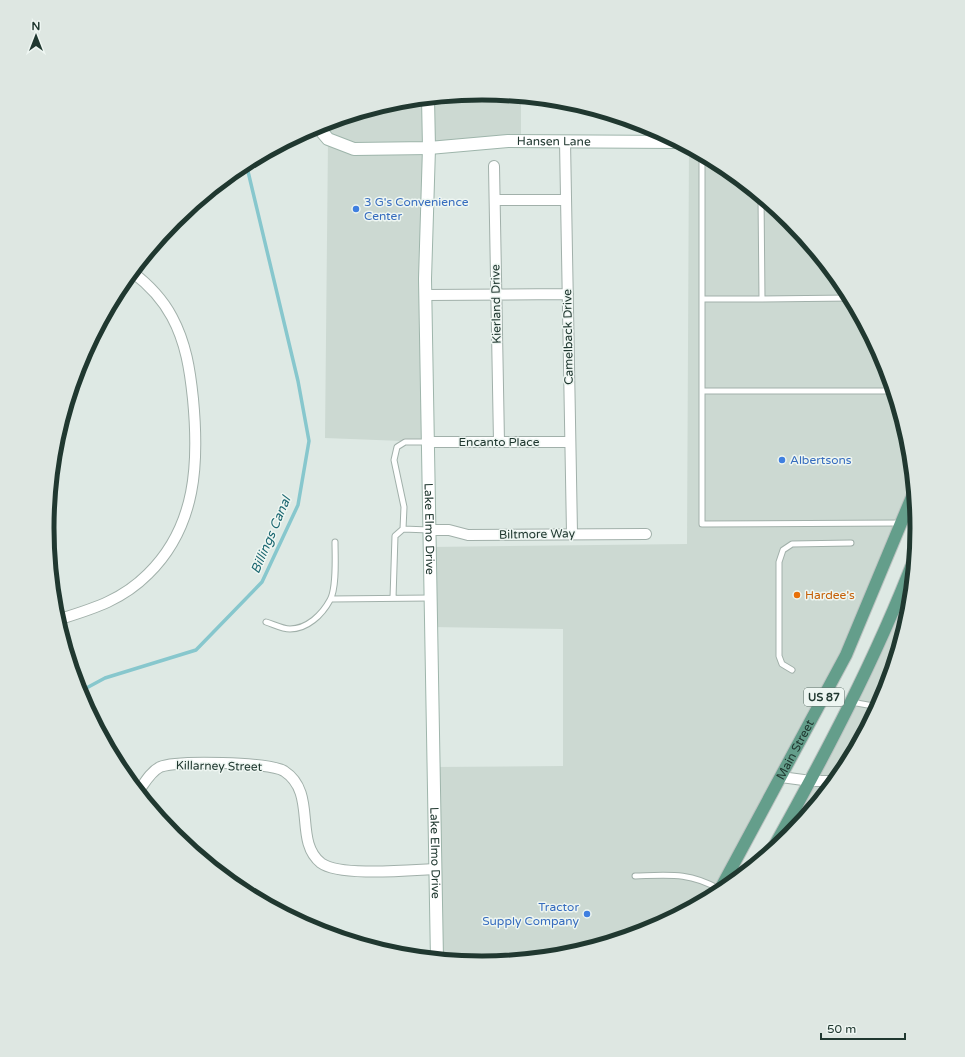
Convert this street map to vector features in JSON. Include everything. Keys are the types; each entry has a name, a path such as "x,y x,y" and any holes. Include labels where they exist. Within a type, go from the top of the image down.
{"main road":[{"name":"Lake Elmo Drive","path":"428,104 429,148 425,295 437,954"},
{"name":"Hansen Lane","path":"322,132 328,140 354,149 429,148 508,141 667,142"},
{"name":"Main Street","path":"724,883 846,655 910,502"},
{"name":"US 87","path":"780,836 811,781 850,702 908,572"}],"street":[{"name":"Camelback Drive","path":"565,141 572,533"},
{"name":"Kierland Drive","path":"494,166 498,442"},
{"path":"495,200 565,200"},
{"path":"64,618 108,604 148,574 165,554 179,529 188,505 194,479 196,434 190,371 184,346 172,317 154,293 137,276"},
{"path":"425,295 568,294"},
{"name":"Encanto Place","path":"428,442 570,442"},
{"name":"Biltmore Way","path":"430,530 449,530 468,535 572,533 646,534"},
{"name":"Killarney Street","path":"141,787 147,779 160,767 178,764 259,764 283,771 298,787 304,803 307,839 312,852 322,864 337,869 359,871 436,869"},
{"path":"782,777 811,781 828,781"}],"lane":[{"path":"702,160 702,524 902,523"},
{"path":"761,203 762,299"},
{"path":"702,299 844,298"},
{"path":"702,391 888,391"},
{"path":"403,529 404,507 394,460 397,447 405,442 428,442"},
{"path":"393,598 395,536 403,529 430,530"},
{"path":"266,622 289,629 306,626 331,599 335,568 335,542"},
{"path":"792,670 782,664 779,656 779,562 783,550 792,544 851,543"},
{"path":"331,599 431,598"},
{"path":"850,702 872,705"},
{"path":"635,876 681,875 704,880 715,889"}],"shaded area":[{"path":"482,100 521,102 521,141 430,147 428,442 325,438 328,140 322,132 345,123 399,108 454,101"},
{"path":"689,153 721,172 765,206 805,246 839,290 867,339 888,391 903,445 910,502 902,523 782,777 719,886 672,913 646,924 620,934 566,949 511,956 482,957 437,954 434,767 563,766 563,629 431,627 430,547 687,544"},
{"path":"909,570 903,612 896,639 888,666 867,718 839,767 805,811 778,838"}],"waterway":[{"name":"Billings Canal","path":"86,688 105,678 196,650 262,582 298,505 309,441 298,381 248,170"}],"place":[{"name":"3 G's Convenience Center","path":"356,209"},
{"name":"Albertsons","path":"782,460"},
{"name":"Hardee's","path":"797,595"},
{"name":"Tractor Supply Company","path":"587,914"}]}
